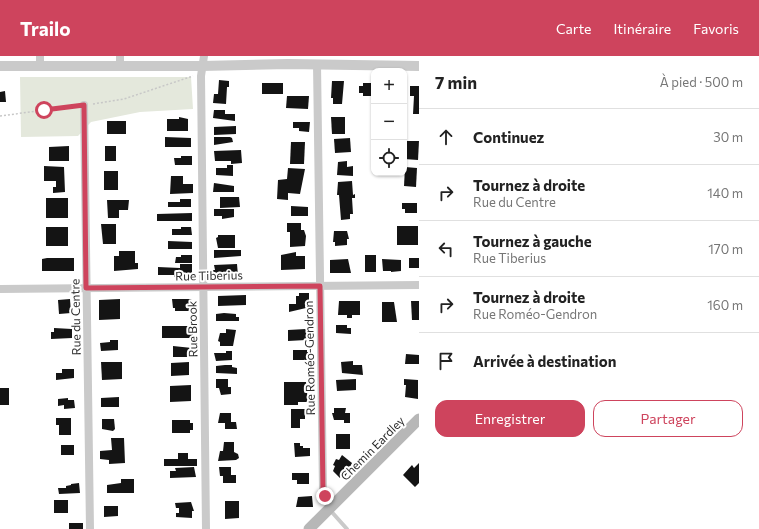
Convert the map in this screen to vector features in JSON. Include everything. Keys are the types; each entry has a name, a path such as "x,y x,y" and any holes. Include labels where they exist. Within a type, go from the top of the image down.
{"main road":[{"name":"Chemin Eardley","path":"309,529 419,419"}],"street":[{"path":"0,66 40,61 288,60 317,64 419,66"},
{"name":"Rue Brook","path":"203,61 203,287 206,529"},
{"name":"Rue Roméo-Gendron","path":"317,64 323,491 331,507"},
{"name":"Rue du Centre","path":"84,105 90,529"},
{"name":"Rue Tiberius","path":"0,289 419,285"}],"lane":[{"path":"331,507 347,529"}],"path":[{"path":"0,116 124,99 193,76"}],"shaded area":[{"path":"20,77 191,77 193,109 140,112 91,122 78,136 21,137"}],"building":[{"path":"219,80 229,81 229,87 227,87 226,104 213,103 214,94 218,94"},
{"path":"332,81 344,81 342,104 333,104 333,98 331,98"},
{"path":"262,83 283,83 283,94 262,94"},
{"path":"363,83 371,83 371,96 363,96 363,93 359,93 359,86 363,86"},
{"path":"410,86 419,86 419,114 413,114 414,96 410,96"},
{"path":"5,91 6,102 0,102 0,92"},
{"path":"287,96 309,96 308,109 286,108"},
{"path":"214,110 225,110 225,114 235,114 235,121 213,118"},
{"path":"179,117 188,119 188,131 167,131 167,119 179,119"},
{"path":"331,117 345,117 345,134 332,134"},
{"path":"107,121 126,121 126,134 107,134"},
{"path":"293,122 310,122 309,132 299,131 299,128 293,128"},
{"path":"236,126 236,134 214,135 214,127"},
{"path":"165,137 191,138 191,147 165,147"},
{"path":"214,137 230,137 232,138 233,142 214,145"},
{"path":"350,138 351,152 335,153 334,139"},
{"path":"407,141 419,141 418,160 407,159"},
{"path":"291,142 305,142 304,164 290,164"},
{"path":"69,146 69,161 49,161 49,147"},
{"path":"105,146 116,146 116,161 105,161"},
{"path":"241,150 242,163 231,164 231,161 215,161 214,151"},
{"path":"181,156 192,156 192,165 175,165 174,158 181,158"},
{"path":"347,161 347,167 353,166 353,176 337,175 338,162"},
{"path":"227,165 233,165 233,176 216,175 216,168 227,168"},
{"path":"44,166 64,167 65,192 53,193 53,187 56,187 56,181 44,181"},
{"path":"407,167 417,168 416,187 404,186 405,176 407,176"},
{"path":"288,168 305,169 300,194 288,193 288,200 277,199 278,180 287,179"},
{"path":"104,171 118,171 118,190 104,190"},
{"path":"171,176 183,176 183,184 193,184 193,193 170,194"},
{"path":"352,181 353,195 355,194 355,198 352,198 353,214 350,214 350,219 341,220 339,195 337,195 338,182"},
{"path":"214,183 234,186 234,192 213,192"},
{"path":"220,197 239,197 240,207 220,208"},
{"path":"46,198 68,198 68,218 46,218"},
{"path":"180,199 191,199 191,207 168,207 168,202 180,202"},
{"path":"107,200 129,200 128,210 119,210 119,218 108,218"},
{"path":"402,203 417,203 417,213 405,213 405,209 402,209"},
{"path":"291,206 308,207 308,216 291,216"},
{"path":"214,209 234,209 234,217 222,219 222,216 214,216"},
{"path":"192,213 192,221 157,221 157,214"},
{"path":"287,223 301,223 301,230 304,230 306,236 305,246 290,247 290,232 287,232"},
{"path":"101,224 116,224 116,244 103,244"},
{"path":"397,226 418,226 418,245 397,245"},
{"path":"46,227 68,227 68,246 46,246"},
{"path":"181,227 191,227 192,235 172,235 172,229 181,229"},
{"path":"334,231 347,231 349,239 347,239 347,245 335,246 335,242 333,242"},
{"path":"218,235 235,235 235,248 218,248 216,238"},
{"path":"168,241 192,242 192,249 168,249"},
{"path":"214,250 241,250 241,256 214,258"},
{"path":"119,251 135,251 135,263 138,263 138,269 114,271 114,256 119,256"},
{"path":"296,252 296,256 305,256 305,269 281,270 281,255"},
{"path":"181,255 192,255 192,263 175,263 176,257 181,257"},
{"path":"365,255 376,255 376,272 365,272"},
{"path":"74,258 74,271 42,271 42,259"},
{"path":"409,258 419,258 419,268 409,268"},
{"path":"348,259 351,273 330,273 330,260"},
{"path":"382,259 401,260 401,271 383,271"},
{"path":"180,264 192,264 192,277 158,275 158,267 180,268"},
{"path":"237,264 238,276 222,277 222,274 212,274 212,270 215,270 214,265"},
{"path":"299,293 309,293 309,302 306,302 306,308 289,312 289,304 296,304 296,296 299,296"},
{"path":"246,295 246,305 218,306 218,296"},
{"path":"70,299 71,313 59,314 58,300"},
{"path":"120,299 120,319 99,320 99,300"},
{"path":"172,299 191,299 193,306 191,306 192,311 175,311 175,308 173,308"},
{"path":"339,301 360,301 360,315 352,315 352,318 347,318 347,315 338,315"},
{"path":"411,301 419,301 419,320 412,320"},
{"path":"382,302 394,302 397,322 382,322"},
{"path":"216,314 236,314 236,317 239,317 239,321 216,321"},
{"path":"336,325 347,325 347,328 351,328 351,334 336,333"},
{"path":"162,326 193,326 193,338 162,338"},
{"path":"54,328 72,329 72,338 51,339 51,332 54,332"},
{"path":"226,329 236,330 233,346 220,346 220,342 218,341 220,333 226,333"},
{"path":"306,329 306,340 288,341 288,330"},
{"path":"110,340 118,340 118,350 101,351 100,343 110,342"},
{"path":"173,346 192,348 192,357 173,357"},
{"path":"293,350 307,350 307,352 312,352 312,356 309,356 309,360 293,360"},
{"path":"226,351 232,351 232,360 216,361 214,353 226,353"},
{"path":"406,354 419,355 419,364 405,364"},
{"path":"353,361 353,365 362,365 363,375 342,373 341,362"},
{"path":"101,362 122,362 122,379 102,380"},
{"path":"189,362 189,375 171,376 171,363"},
{"path":"232,365 232,367 237,368 237,374 216,373 216,366"},
{"path":"62,369 74,369 74,378 56,380 56,373 62,373"},
{"path":"216,379 228,379 228,387 231,387 231,394 221,395 219,388 216,388"},
{"path":"356,379 356,390 337,391 336,380"},
{"path":"404,379 418,380 418,399 405,397 406,385 404,385"},
{"path":"284,382 306,382 308,402 298,402 298,405 284,405"},
{"path":"191,385 191,401 170,402 170,386"},
{"path":"0,388 9,388 9,405 0,405"},
{"path":"119,397 119,407 101,407 101,398"},
{"path":"68,398 68,400 74,400 75,408 64,409 64,405 58,406 58,399"},
{"path":"334,408 346,408 345,413 350,413 350,423 344,423 344,420 334,420 332,413 334,413"},
{"path":"291,409 305,409 305,419 300,419 300,428 291,428"},
{"path":"220,413 231,413 231,422 236,422 237,429 225,429 225,423 218,423"},
{"path":"56,418 71,418 71,435 59,435 59,425 56,425"},
{"path":"102,419 114,419 115,429 113,431 102,429"},
{"path":"172,420 190,420 190,423 193,423 193,430 190,430 190,433 172,433"},
{"path":"336,434 350,434 350,449 336,449"},
{"path":"111,438 124,438 125,463 109,464 109,460 100,459 100,451 112,450"},
{"path":"224,442 234,442 234,452 238,454 239,458 236,460 218,461 220,451 223,451"},
{"path":"294,443 300,443 300,446 303,446 303,448 310,448 310,456 295,457"},
{"path":"61,445 74,445 74,455 61,455"},
{"path":"178,453 188,453 188,459 197,459 197,466 164,466 164,459 178,459"},
{"path":"342,455 352,463 345,477 341,475 340,478 333,471 335,466 333,465 336,459 339,460"},
{"path":"419,463 419,483 415,487 403,475 412,465 414,468"},
{"path":"194,467 196,477 170,478 170,471 176,471 175,468"},
{"path":"219,467 231,467 231,475 236,475 236,483 223,483 223,476 220,476"},
{"path":"292,473 309,473 309,484 297,484 297,480 292,480"},
{"path":"121,479 134,479 134,493 107,493 107,485 121,483"},
{"path":"79,483 80,493 59,494 58,488 66,488 66,486 71,484"},
{"path":"312,496 313,507 296,507 298,497"},
{"path":"54,500 68,500 68,513 54,513"},
{"path":"225,501 239,501 239,518 225,519"},
{"path":"191,502 194,511 192,511 192,518 176,517 176,513 179,513 179,508 176,508 175,503"},
{"path":"104,506 118,506 118,516 104,517"},
{"path":"69,523 83,523 83,529 69,529"}],"route":[{"path":"44,110 84,105 86,288 320,286 323,491 325,496"}]}
